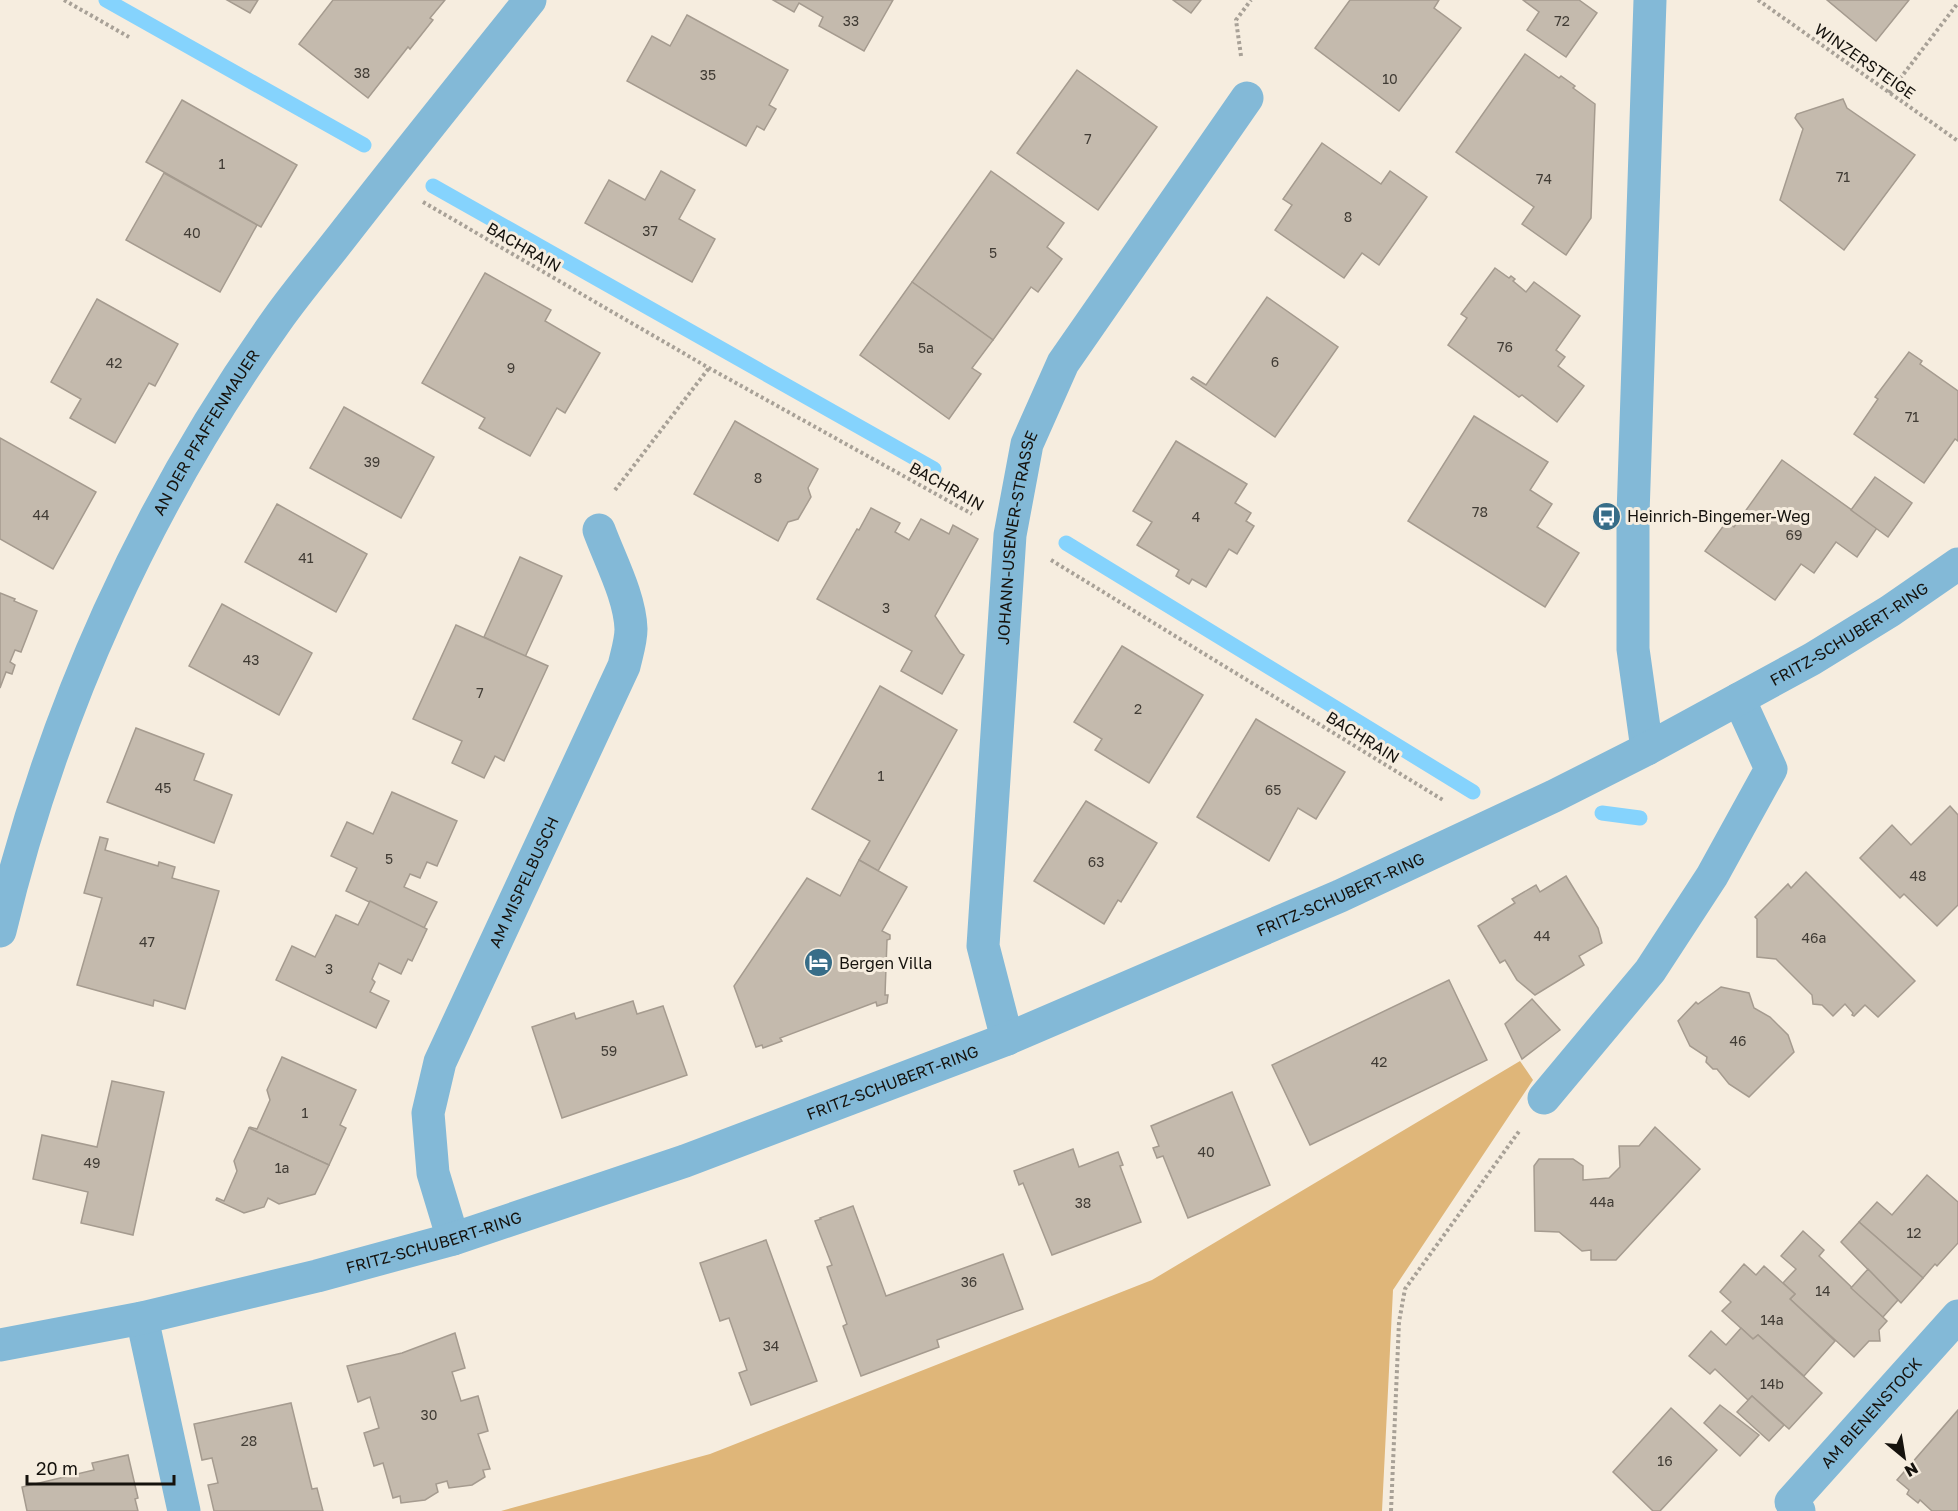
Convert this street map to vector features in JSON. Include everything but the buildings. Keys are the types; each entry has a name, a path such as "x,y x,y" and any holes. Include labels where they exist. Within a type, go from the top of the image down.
{"street":[{"name":"AN DER PFAFFENMAUER","path":"0,931 14,874 48,765 79,679 136,556 173,484 212,417 277,320 530,0"},
{"path":"1647,749 1633,649 1633,514 1650,0"},
{"name":"JOHANN-USENER-STRASSE","path":"1007,1039 983,946 1010,535 1027,444 1063,363 1247,98"},
{"name":"AM MISPELBUSCH","path":"453,1239 433,1173 428,1113 440,1062 624,666 629,646 631,629 628,608 599,530"},
{"name":"FRITZ-SCHUBERT-RING","path":"0,1345 142,1318 317,1276 453,1239 685,1161 1007,1039 1340,896 1487,828 1647,749 1812,659 1890,611 1958,564"},
{"path":"1544,1098 1650,971 1712,876 1771,769 1739,699"},
{"name":"AM BIENENSTOCK","path":"1799,1511 1791,1502 1958,1316"},
{"path":"142,1318 184,1511"}],"path":[{"path":"64,0 129,37"},
{"path":"1247,98 1236,20 1251,0"},
{"name":"WINZERSTEIGE","path":"1758,0 1958,141"},
{"path":"1889,93 1958,3"},
{"name":"BACHRAIN","path":"386,180 709,368 1010,535 1487,828"},
{"path":"599,530 599,510 709,368"},
{"path":"1391,1511 1399,1322 1405,1289 1544,1098"}],"shaded area":[{"path":"1520,1061 1533,1080 1393,1290 1382,1511 501,1511 710,1454 1152,1280"}],"waterway":[{"path":"106,0 364,145"},
{"path":"433,186 934,469"},
{"path":"1066,543 1473,792"},
{"path":"1602,813 1640,818"}],"place":[{"name":"Heinrich-Bingemer-Weg","path":"1606,516"},
{"name":"Bergen Villa","path":"818,963"}]}
